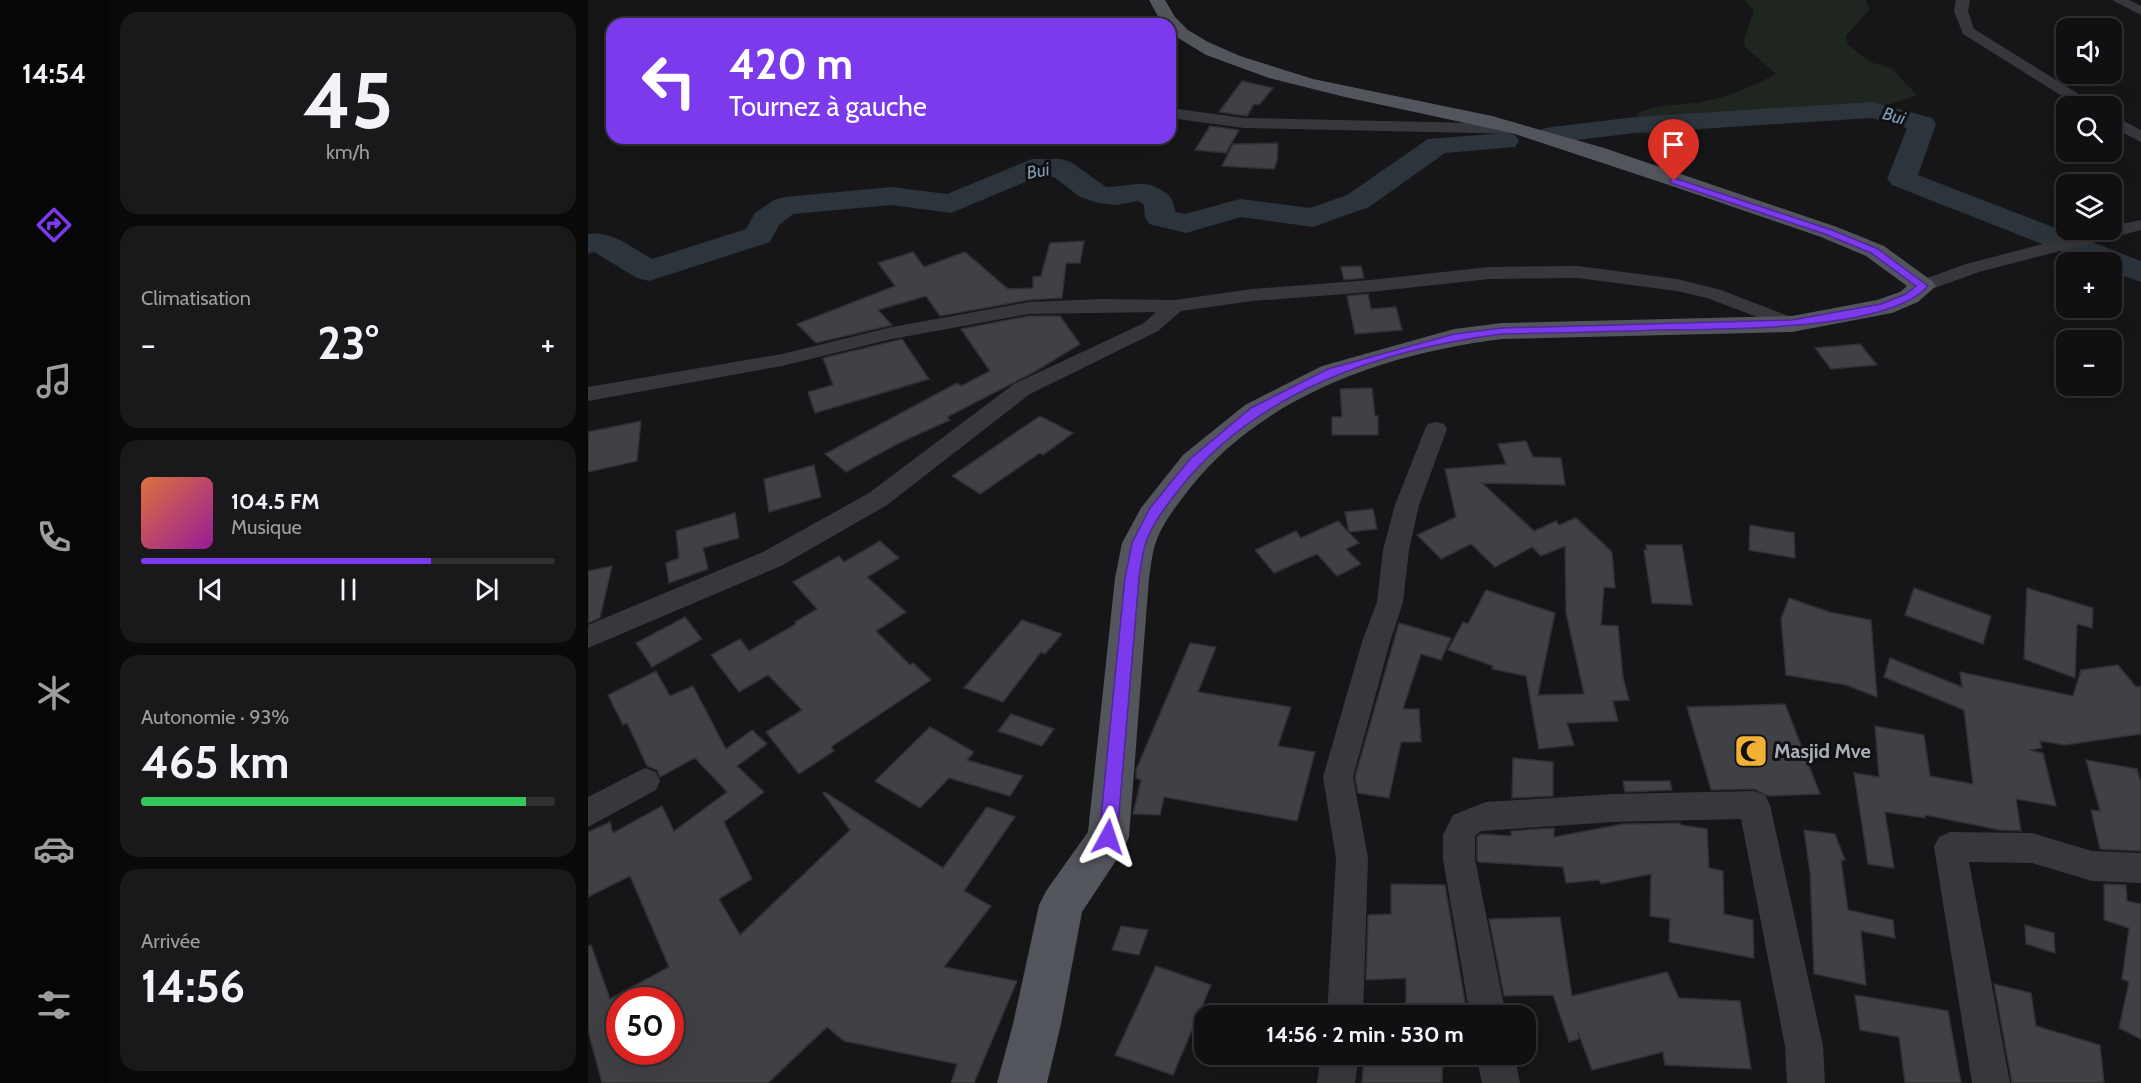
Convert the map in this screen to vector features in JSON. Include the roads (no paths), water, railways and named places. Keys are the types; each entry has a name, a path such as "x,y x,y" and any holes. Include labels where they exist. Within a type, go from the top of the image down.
{"main road":[{"path":"1157,0 1167,18"},
{"path":"1022,1083 1037,1024 1061,905 1108,837 1132,578 1139,543 1157,508 1194,462 1255,411 1332,372 1454,337 1502,331 1792,324 1883,307 1909,297 1923,286 1875,251 1829,232 1520,129 1295,79 1241,63 1209,50 1176,27"}],"street":[{"path":"1963,0 1961,11 1968,31 2072,96"},
{"path":"2119,0 2141,11"},
{"path":"1176,114 1244,123 1520,129"},
{"path":"2122,126 2141,137"},
{"path":"1923,286 1973,268 2024,256 2109,231 2141,225"},
{"path":"588,394 782,360 892,333 1029,308 1103,305 1175,306 1252,295 1370,286 1489,273 1578,272 1677,285 1714,294 1792,324"},
{"path":"588,637 772,560 878,499 1022,389 1151,327 1175,306"},
{"path":"1345,1005 1352,858 1338,777 1376,642 1390,602 1396,550 1407,506 1436,429"},
{"path":"588,813 645,781"},
{"path":"1486,1005 1459,859 1458,843 1461,829 1469,820 1486,816 1614,808 1754,805 1804,1046 1806,1083"},
{"path":"1991,1083 1950,847 2032,848 2092,866 2141,867"},
{"path":"1335,1083 1338,1065"},
{"path":"1498,1065 1501,1083"}],"waterway":[{"name":"Bui","path":"1552,135 1635,125 1873,110 1922,124 1902,179 2141,272"},
{"name":"Bui","path":"588,244 599,242 649,271 759,235 766,220 785,206 891,196 951,204 1032,168 1061,168 1090,191 1106,196 1144,191 1159,202 1160,217 1186,224 1240,208 1313,218 1358,201 1438,145 1505,141"}],"place":[{"name":"Masjid Mve","path":"1751,751"}]}
